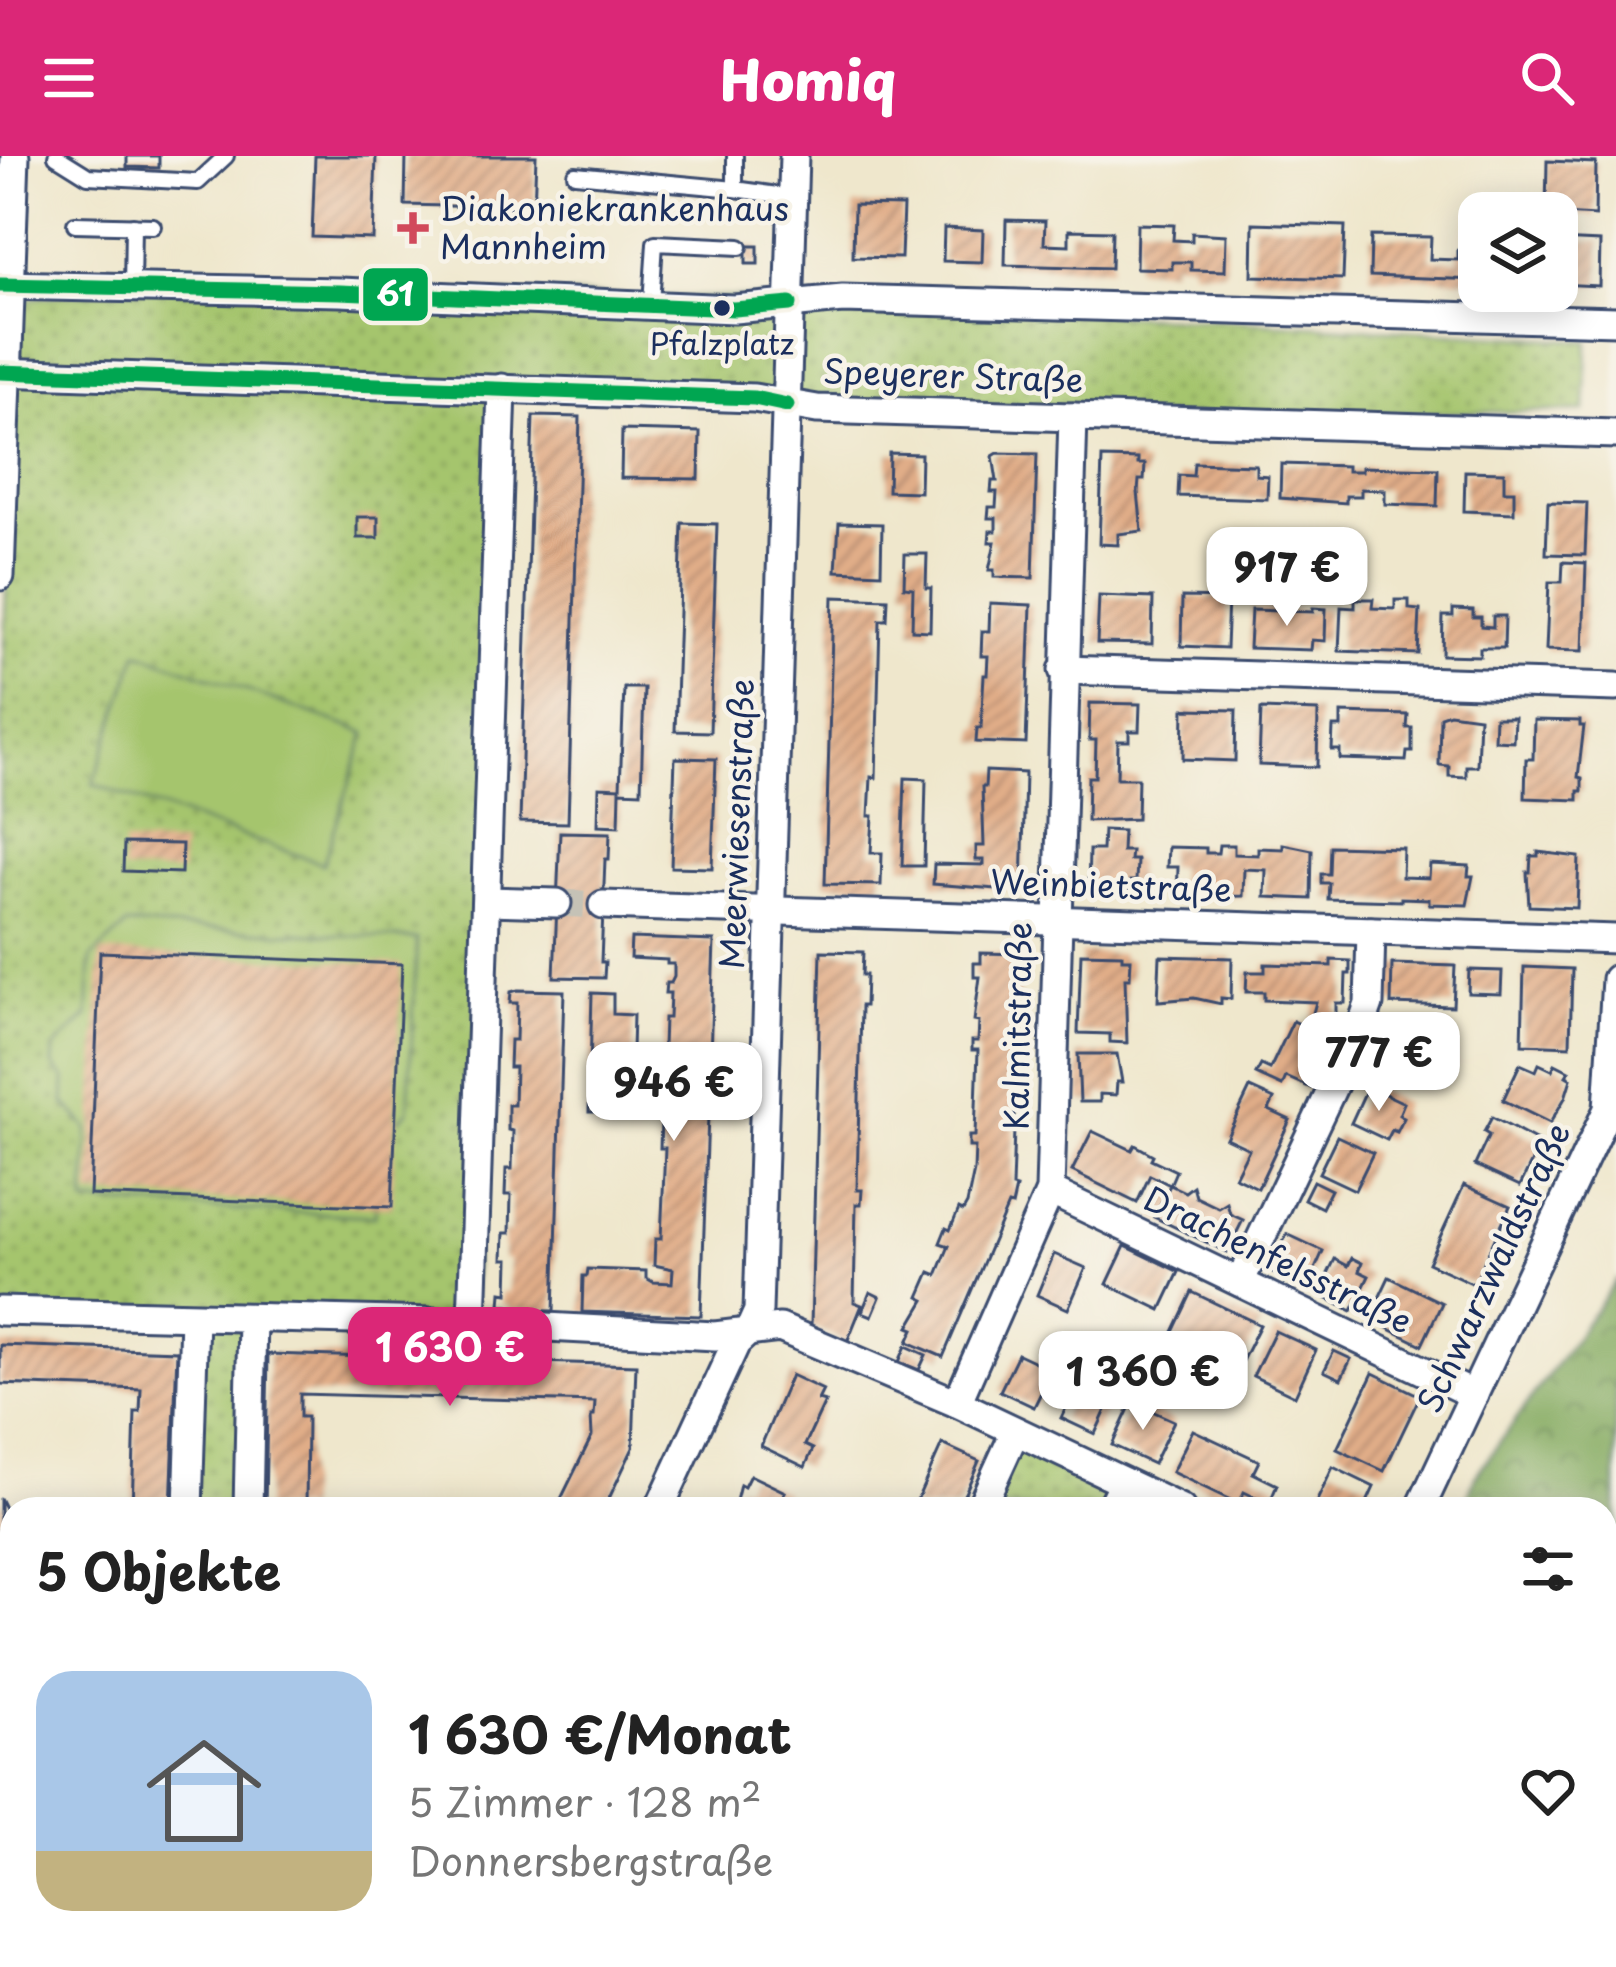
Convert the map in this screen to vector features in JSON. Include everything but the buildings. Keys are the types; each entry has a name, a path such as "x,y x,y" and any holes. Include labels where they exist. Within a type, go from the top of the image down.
{"street":[{"path":"0,576 5,285 15,156"},
{"name":"Meerwiesenstraße","path":"665,1497 736,1343 749,1331 758,1311 794,156"},
{"path":"5,285 340,292 734,309 843,299 1616,321"},
{"name":"Speyerer Straße","path":"4,372 1616,434"},
{"path":"472,1324 502,388"},
{"name":"Kalmitstraße","path":"958,1403 1050,1191 1073,416"},
{"path":"1064,670 1616,686"},
{"path":"487,901 557,903"},
{"name":"Weinbietstraße","path":"603,905 1616,939"},
{"path":"1240,1282 1360,1030 1369,1004 1371,931"},
{"name":"Schwarzwaldstraße","path":"1426,1497 1608,1109 1616,980"},
{"name":"Drachenfelsstraße","path":"1050,1191 1474,1395"},
{"path":"0,1311 716,1336 780,1328 958,1403 1156,1497"},
{"path":"188,1497 194,1317"},
{"path":"248,1497 252,1318"},
{"path":"985,1497 1015,1432"},
{"path":"1116,1497 1124,1482"}],"lane":[{"path":"56,156 88,176 197,182 226,156"},
{"path":"735,156 735,189"},
{"path":"575,175 792,197"},
{"path":"75,224 153,226"},
{"path":"132,289 133,225"},
{"path":"651,304 655,243 740,247"}],"green space":[{"path":"132,289 843,299 1588,341 1585,411 1073,417 503,389 472,1323 253,1319 248,1497 188,1497 194,1317 0,1311 0,760 13,384 0,372 0,301"},
{"path":"138,652 366,733 323,864 93,784"},
{"path":"127,925 417,939 408,1111 379,1137 375,1216 85,1203 88,1129 64,1102 65,1079 53,1065 54,1048 88,1016 91,958"},
{"path":"1616,1281 1616,1497 1468,1497 1476,1475"},
{"path":"1015,1432 1123,1482 1116,1497 985,1497"}],"tunnel":[{"path":"557,903 603,905"}],"transit line":[{"name":"61","path":"0,285 340,292 734,309 790,304"},
{"name":"61","path":"0,372 754,398 787,405"}],"place":[{"name":"Diakoniekrankenhaus Mannheim","path":"413,228"},
{"name":"Pfalzplatz","path":"722,308"}]}
